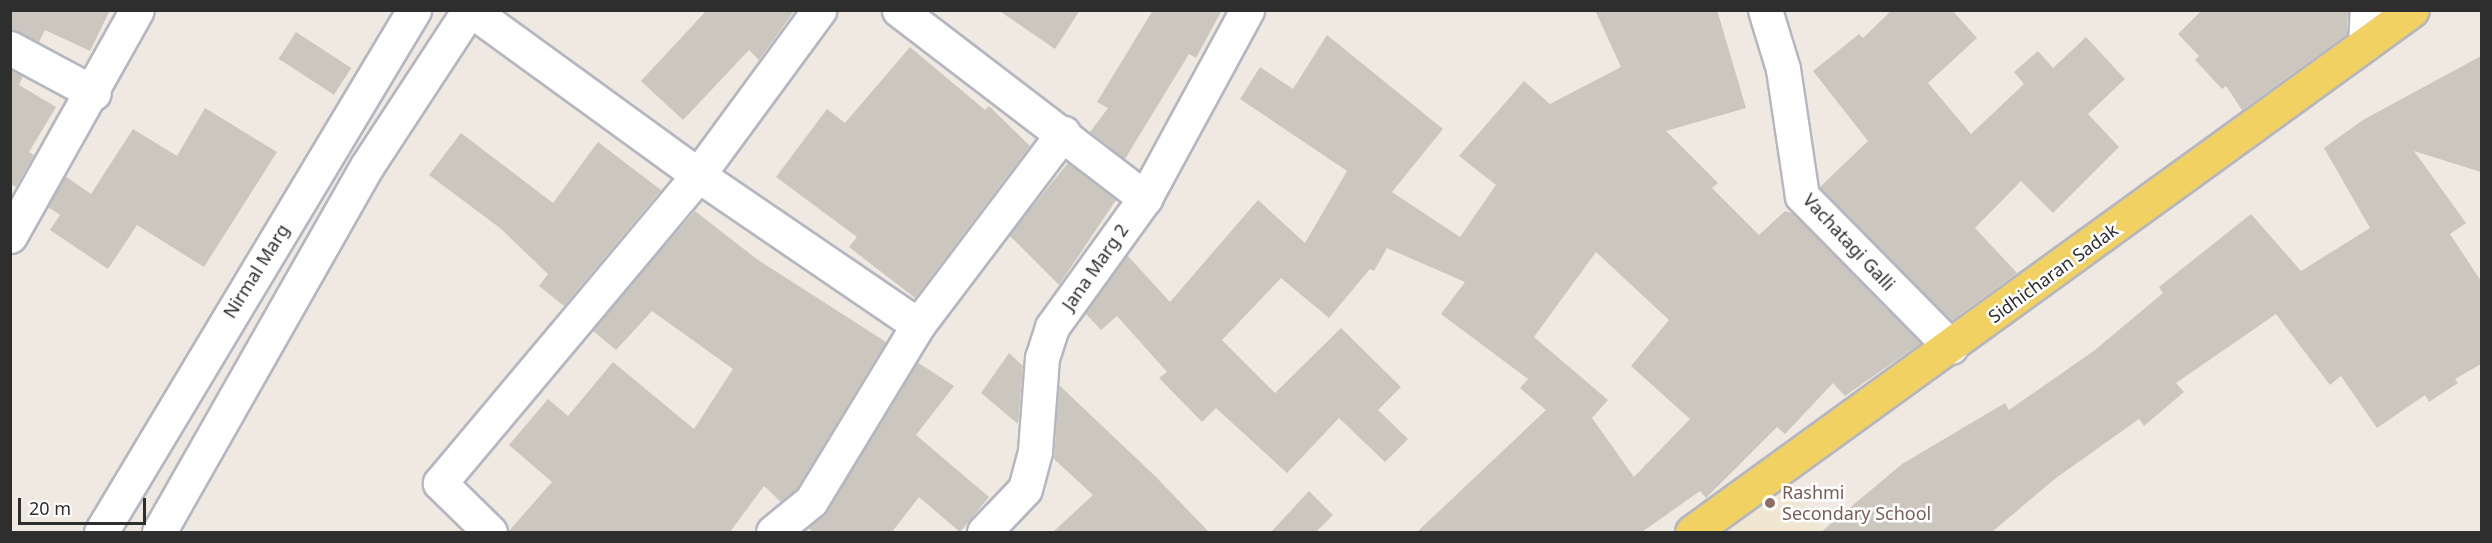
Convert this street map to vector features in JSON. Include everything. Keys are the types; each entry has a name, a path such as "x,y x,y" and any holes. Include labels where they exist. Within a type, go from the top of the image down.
{"main road":[{"name":"Sidhicharan Sadak","path":"1692,532 1951,347 2412,10"}],"street":[{"path":"10,236 94,93 137,10"},
{"name":"Nirmal Marg","path":"101,532 414,10"},
{"path":"490,532 440,483 698,175 819,10"},
{"path":"899,10 1063,133 1145,198"},
{"name":"Jana Marg 2","path":"984,532 1025,489 1035,451 1042,358 1052,327 1145,198 1247,10"},
{"name":"Vachatagi Galli","path":"1765,10 1783,69 1802,196 1951,347"},
{"path":"2365,44 2367,10"},
{"path":"159,532 367,166 478,16 698,175 918,325"},
{"path":"10,48 94,93"},
{"path":"774,532 811,501 918,325 1063,133"}],"shaded area":[{"name":"Rashmi Secondary School","path":"1778,473 1824,532 1698,532"}],"building":[{"path":"10,10 110,10 90,51 45,30 39,42 10,29"},
{"path":"707,10 795,10 759,60 749,50 683,120 641,81"},
{"path":"998,10 1080,10 1055,49"},
{"path":"1153,10 1222,10 1196,58 1189,54 1125,159 1090,132 1108,108 1097,102"},
{"path":"1595,10 1717,10 1746,108 1666,131 1718,183 1712,188 1759,235 1785,211 1792,213 1921,343 1845,396 1833,383 1785,434 1777,427 1706,498 1700,491 1642,532 1417,532 1546,410 1520,388 1528,379 1441,314 1465,282 1387,248 1374,271 1370,269 1329,318 1281,278 1222,340 1275,393 1341,328 1401,387 1378,410 1408,439 1385,462 1339,418 1287,473 1216,408 1202,422 1159,378 1167,372 1117,316 1101,330 1085,313 1127,255 1170,302 1258,200 1305,243 1347,171 1240,99 1260,67 1293,89 1327,35 1443,129 1392,192 1460,237 1496,185 1459,156 1524,81 1550,104 1621,67","holes":["1596,252 1669,320 1631,366 1690,419 1634,477 1592,418 1608,400 1534,337"]},
{"path":"1892,10 1952,10 1977,38 1928,83 1971,134 2024,84 2014,72 2038,51 2053,68 2086,37 2125,79 2088,114 2119,147 2053,213 2021,181 1975,228 2017,273 1951,321 1820,187 1868,141 1813,71 1859,34 1863,38"},
{"path":"2202,10 2348,10 2347,34 2242,110 2226,86 2222,89 2195,60 2199,56 2178,34"},
{"path":"296,32 351,68 334,95 279,59"},
{"path":"910,47 985,110 989,106 1030,146 915,298 849,247 857,237 776,177 827,109 845,123"},
{"path":"2481,56 2481,172 2414,151 2466,223 2450,234 2481,281 2481,364 2455,379 2458,383 2429,402 2425,395 2377,428 2341,376 2330,385 2276,314 2176,383 2184,392 2144,426 2139,419 2056,478 1992,532 1821,532 1902,464 2005,403 2009,410 2095,350 2163,293 2159,287 2251,214 2301,271 2370,228 2324,148 2363,120"},
{"path":"10,70 23,76 19,85 56,107 29,152 34,155 16,187 10,184"},
{"path":"205,108 277,152 204,267 137,225 108,269 50,230 60,215 48,207 65,176 91,194 133,129 177,156"},
{"path":"461,133 553,203 598,142 661,190 564,306 539,286 548,274 500,228 429,175"},
{"path":"1068,163 1116,200 1059,285 1009,235"},
{"path":"695,211 758,260 886,342 797,489 781,502 764,486 730,532 508,532 552,482 509,445 548,399 568,416 613,362 694,429 733,369 652,311 616,350 592,330"},
{"path":"1009,353 1023,366 1018,424 981,393"},
{"path":"917,362 954,386 916,435 989,497 960,532 919,497 892,532 813,532 808,528 827,511"},
{"path":"1059,385 1155,476 1209,532 1053,532 1093,495 1054,459"},
{"path":"1309,491 1333,515 1316,532 1271,532"}],"place":[{"name":"Rashmi Secondary School","path":"1770,503"}]}
